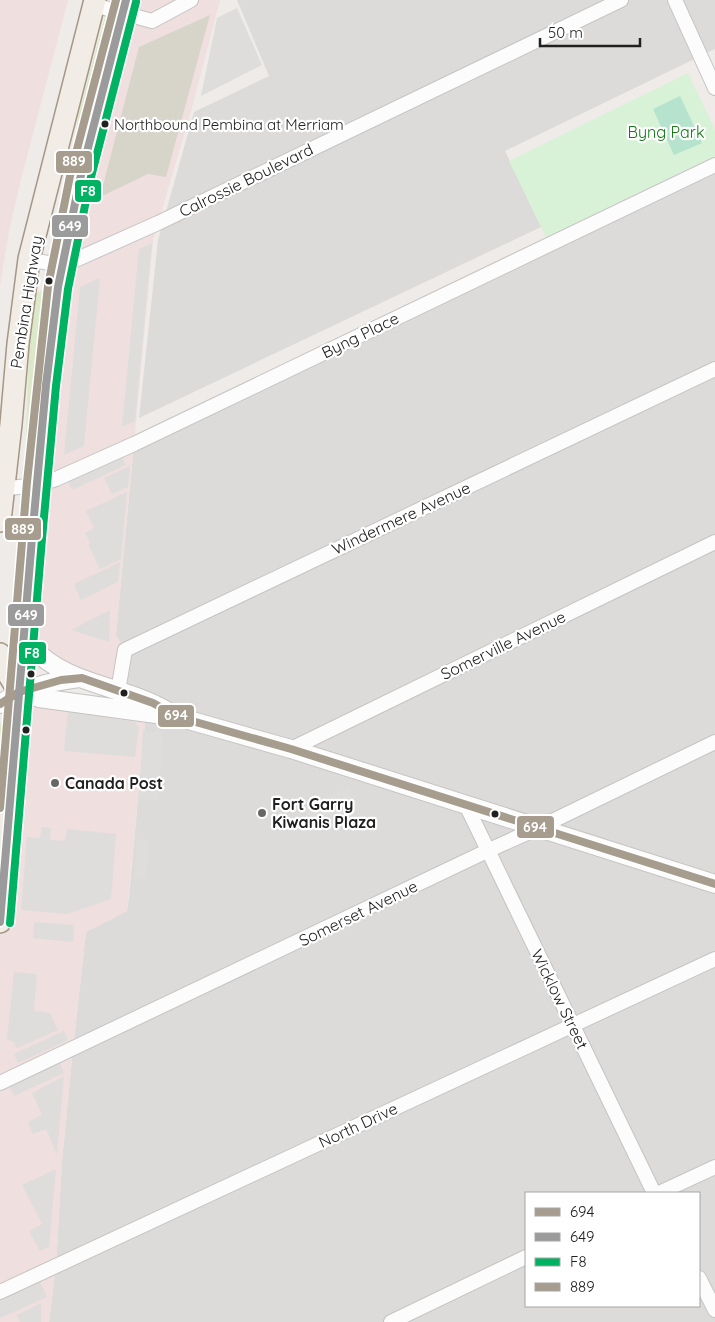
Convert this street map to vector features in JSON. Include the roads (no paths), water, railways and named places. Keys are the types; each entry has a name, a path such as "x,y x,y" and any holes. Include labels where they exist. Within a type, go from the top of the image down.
{"main road":[{"name":"Pembina Highway","path":"0,521 18,344 29,260 95,2"},
{"name":"Pembina Highway","path":"0,922 23,631 49,355 62,266 80,180 125,6"},
{"path":"0,654 4,666 18,692"}],"street":[{"path":"95,2 125,6 152,21 191,0"},
{"name":"Calrossie Boulevard","path":"62,266 158,223 621,0"},
{"path":"674,0 715,88"},
{"name":"Byng Place","path":"2,488 37,486 134,444 715,165"},
{"path":"29,260 62,266"},
{"name":"Windermere Avenue","path":"118,691 125,650 715,369"},
{"name":"Somerville Avenue","path":"291,749 715,542"},
{"path":"23,631 32,647 57,668 153,703 178,717"},
{"path":"0,704 18,692 61,680 82,678"},
{"path":"95,706 109,701 118,691"},
{"path":"18,692 39,698 178,717 291,749 715,884"},
{"name":"Somerset Avenue","path":"0,1083 715,742"},
{"name":"Wicklow Street","path":"466,805 654,1192"},
{"name":"North Drive","path":"0,1292 715,959"},
{"path":"661,1192 715,1167"},
{"path":"391,1322 525,1257"},
{"path":"700,1280 715,1310"}],"place":[{"name":"Northbound Pembina at Merriam","path":"105,124"},
{"name":"Canada Post","path":"55,783"},
{"name":"Fort Garry Kiwanis Plaza","path":"262,813"}],"park label":[{"name":"Byng Park","path":"666,132"}]}
